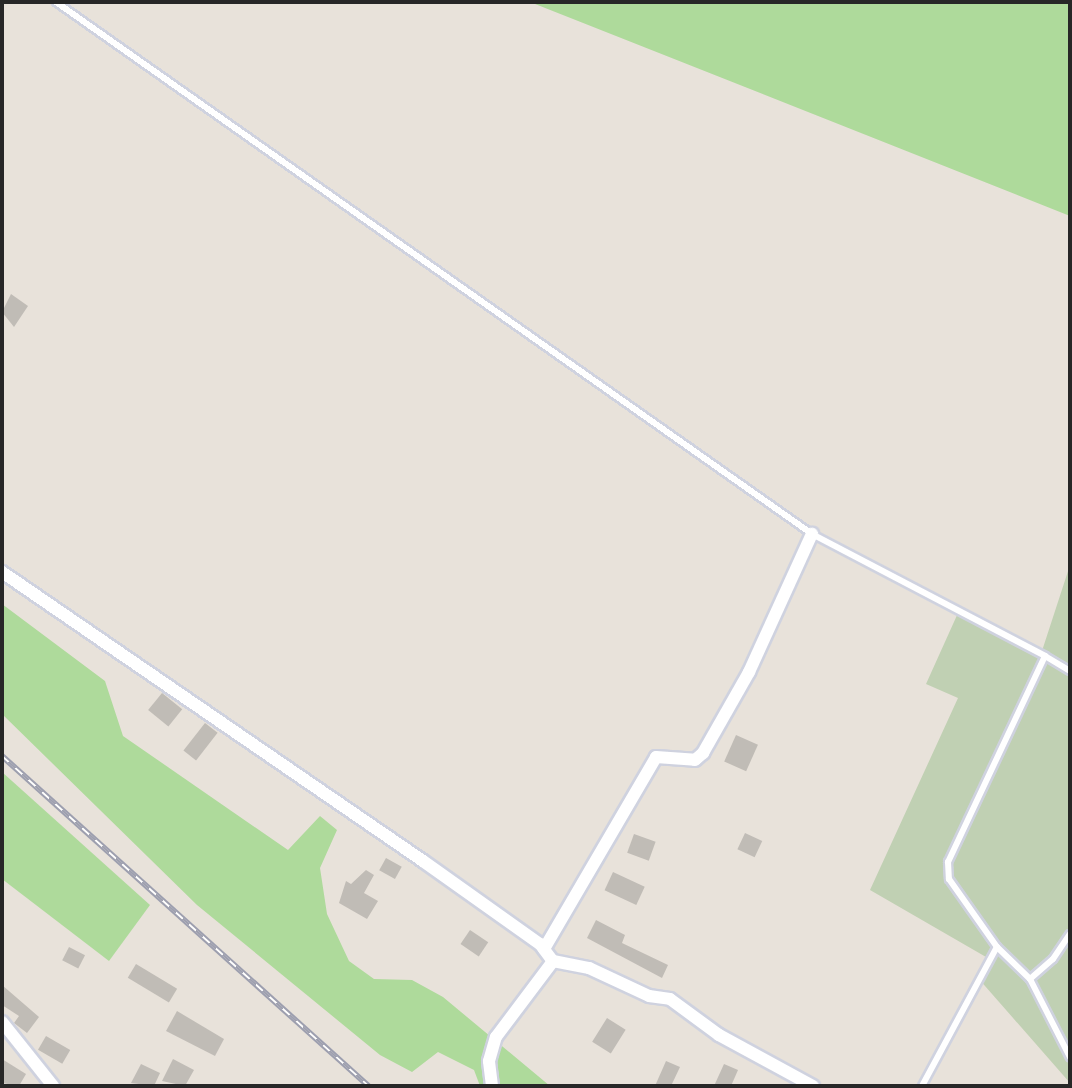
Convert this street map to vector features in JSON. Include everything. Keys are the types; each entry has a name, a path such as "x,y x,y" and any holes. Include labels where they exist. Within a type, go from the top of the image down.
{"street":[{"path":"544,949 656,757 695,760 703,753 749,672 812,534"},
{"path":"2,572 544,949 553,961 589,968 649,996 670,999 719,1035 813,1086"},
{"path":"492,1086 489,1061 496,1037 553,961"},
{"path":"2,1022 53,1086"}],"lane":[{"path":"56,2 812,534 1070,671"},
{"path":"1045,656 948,862 949,879 997,947 1030,979 1070,1057"},
{"path":"1030,979 1053,959 1070,934"},
{"path":"922,1086 997,947"}],"green space":[{"path":"530,2 1070,2 1070,216 808,112"},
{"path":"1070,565 1070,1083 978,978 986,957 870,890 958,698 926,684 958,613 1040,657"},
{"path":"2,604 105,681 123,736 288,850 320,816 337,830 320,868 327,914 349,961 374,979 412,980 443,997 550,1086 480,1086 474,1070 438,1052 412,1072 380,1055 197,905 2,714"},
{"path":"2,772 150,905 109,961 2,879"}],"building":[{"path":"11,294 28,306 14,327 2,312"},
{"path":"162,693 182,709 168,726 148,710"},
{"path":"205,723 218,733 196,760 183,751"},
{"path":"736,735 758,745 746,771 724,761"},
{"path":"745,833 762,841 755,857 737,849"},
{"path":"634,834 656,842 649,861 627,853"},
{"path":"386,858 402,867 395,879 379,870"},
{"path":"366,870 374,875 364,893 378,901 367,919 339,903 346,881 351,884"},
{"path":"613,872 645,887 636,905 605,890"},
{"path":"596,920 625,935 622,943 668,965 662,978 587,938"},
{"path":"470,930 488,942 479,956 460,944"},
{"path":"69,947 85,955 78,969 62,960"},
{"path":"136,964 177,989 169,1002 128,978"},
{"path":"2,985 39,1017 27,1033 14,1023 19,1016 2,1005"},
{"path":"177,1011 224,1039 215,1056 166,1031"},
{"path":"607,1018 626,1030 611,1053 592,1042"},
{"path":"46,1036 70,1050 62,1064 38,1050"},
{"path":"2,1059 26,1074 19,1086 2,1083"},
{"path":"173,1059 194,1070 185,1086 162,1081"},
{"path":"666,1061 680,1067 671,1086 655,1086"},
{"path":"141,1064 160,1073 154,1086 131,1083"},
{"path":"724,1064 738,1070 731,1086 714,1086"}],"railway":[{"path":"2,756 368,1086"}]}
